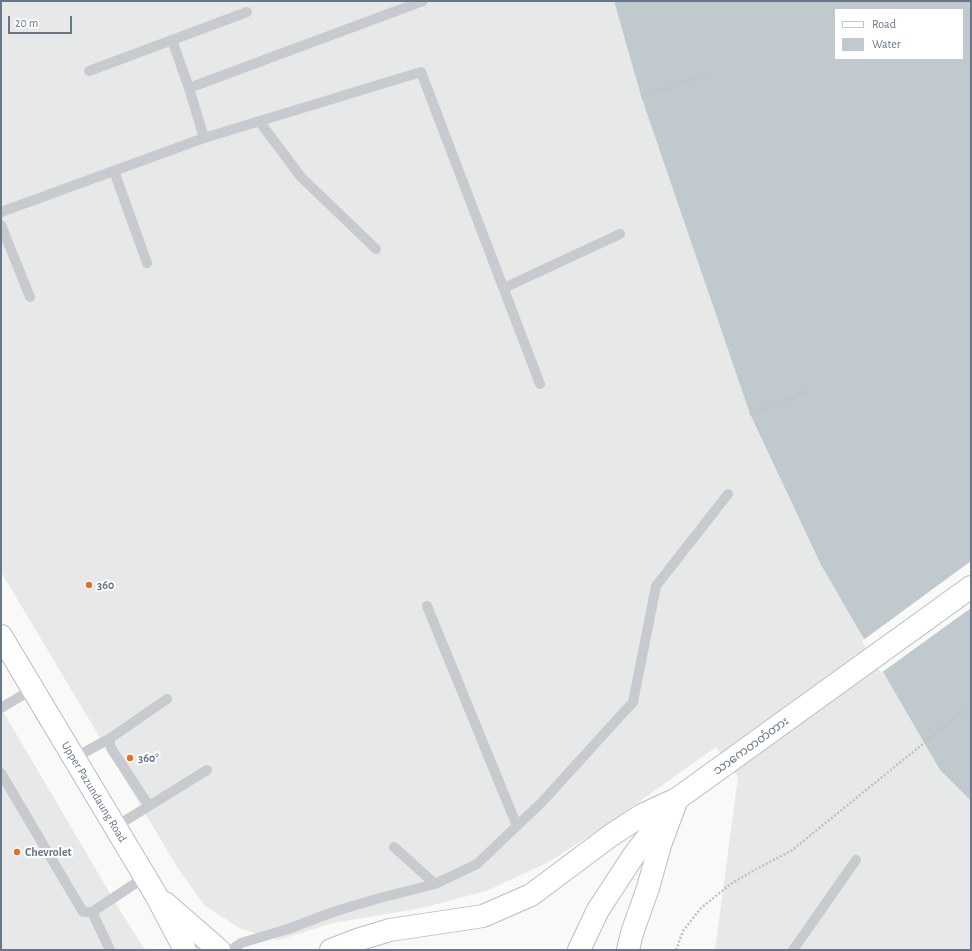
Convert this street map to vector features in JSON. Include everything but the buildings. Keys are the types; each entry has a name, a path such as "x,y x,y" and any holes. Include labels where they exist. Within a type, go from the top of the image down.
{"main road":[{"name":"သာကေတတံတား","path":"579,950 598,910 634,855 677,799 971,587"},
{"name":"Upper Pazundaung Road","path":"1,636 150,886 185,950"},
{"path":"331,950 390,930 483,916 531,895 610,836 642,815 677,799"},
{"path":"628,950 660,845 677,799"},
{"path":"150,886 219,950"}],"lane":[{"path":"189,88 423,1"},
{"path":"90,71 247,12"},
{"path":"172,40 189,88 204,138"},
{"path":"1,212 204,138 421,72 540,384"},
{"path":"259,121 301,177 376,249"},
{"path":"114,171 147,263"},
{"path":"1,225 30,297"},
{"path":"504,288 620,234"},
{"path":"231,950 241,943 288,929 340,910 435,884 477,864 542,802 632,702 656,586 728,494"},
{"path":"426,606 517,826"},
{"path":"1,708 33,689"},
{"path":"74,758 109,739 167,699"},
{"path":"109,739 111,748 149,806"},
{"path":"115,827 207,770"},
{"path":"1,773 84,912 92,912 150,886"},
{"path":"394,847 435,884"},
{"path":"793,950 856,860"},
{"path":"92,912 110,950"}],"path":[{"path":"641,96 707,75"},
{"path":"750,414 808,391"},
{"path":"676,950 683,931 702,908 732,883 791,851 971,705"}],"shaded area":[{"path":"1,1 614,1 641,96 750,414 821,565 940,770 971,801 971,950 715,950 738,777 716,747 612,821 549,862 486,891 422,908 333,923 279,940 241,929 204,905 176,865 1,572"},
{"path":"1,708 121,912 145,950 1,950"}],"water":[{"path":"614,1 971,1 971,801 940,770 821,565 750,414 641,96"}],"pier":[{"path":"971,561 971,608 881,673 862,641"}],"place":[{"name":"360","path":"89,585"},
{"name":"360°","path":"130,758"},
{"name":"Chevrolet","path":"17,852"}]}
